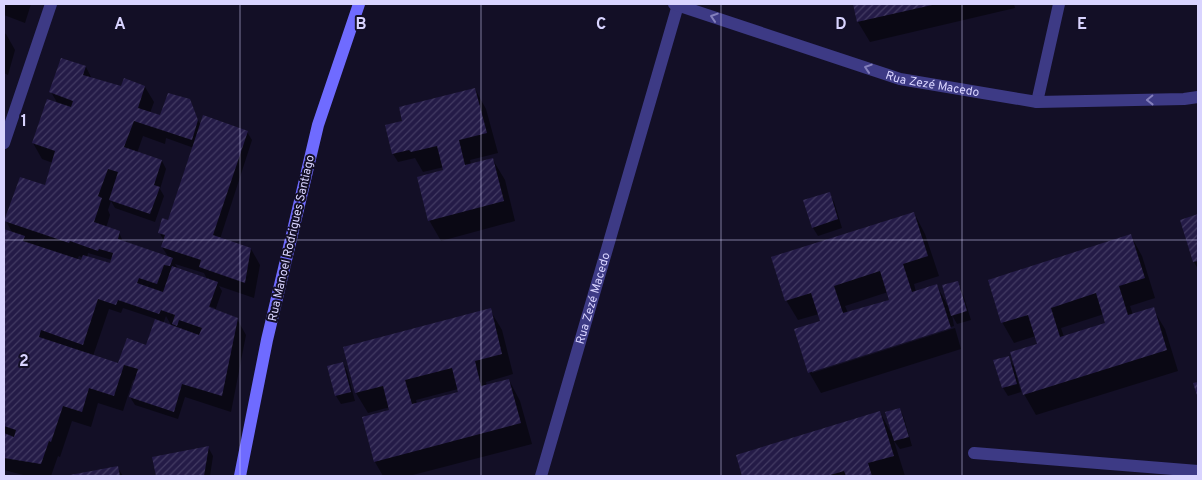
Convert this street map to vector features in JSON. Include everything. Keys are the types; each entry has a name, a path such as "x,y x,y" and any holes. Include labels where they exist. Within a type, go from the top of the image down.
{"main road":[{"name":"Rua Manoel Rodrigues Santiago","path":"240,476 267,340 318,125 359,4"}],"street":[{"path":"4,143 51,4"},
{"name":"Rua Zezé Macedo","path":"541,476 676,4 900,79 1037,102 1184,100 1198,97"},
{"path":"1037,102 1059,4"},
{"path":"974,453 1198,471"}],"building":[{"path":"853,4 932,4 932,5 857,22"},
{"path":"61,58 86,66 83,75 121,86 124,78 145,86 138,108 160,115 168,93 190,99 198,120 192,140 134,121 124,147 162,160 154,185 160,187 150,214 109,200 118,172 108,169 98,196 102,198 94,222 120,231 118,239 173,258 170,266 164,265 157,284 139,278 137,283 163,292 172,266 218,282 209,307 238,318 222,396 182,384 174,412 129,397 138,369 124,365 114,396 89,388 82,412 63,406 51,442 49,441 41,464 4,458 4,433 14,437 16,430 4,426 4,229 25,236 23,241 81,260 83,255 110,263 113,253 99,249 98,251 70,241 69,243 4,221 20,177 45,185 55,151 32,143 47,99 71,107 73,101 49,92","holes":["98,299 116,305 118,300 159,314 161,310 175,315 172,324 177,326 179,320 202,328 199,335 155,319 146,345 127,338 118,363 39,337 41,330 83,345"]},
{"path":"475,88 487,133 459,140 465,165 493,158 504,201 428,221 417,177 443,170 437,146 392,154 385,125 402,121 399,107"},
{"path":"203,115 248,131 213,235 251,248 245,283 199,267 201,260 161,247 165,235 158,233 162,218 168,220"},
{"path":"830,192 838,219 812,228 803,200"},
{"path":"914,212 928,256 903,264 912,292 937,284 951,328 808,373 794,329 820,321 811,293 785,301 771,257","holes":["880,271 889,300 843,313 834,286"]},
{"path":"1198,214 1198,261 1193,262 1180,220"},
{"path":"1131,234 1145,278 1119,286 1128,315 1154,307 1167,350 1023,395 1010,352 1037,344 1028,315 1001,323 988,280","holes":["1096,293 1105,323 1060,337 1051,308"]},
{"path":"958,281 967,311 951,316 942,285"},
{"path":"491,308 502,354 475,361 481,386 509,379 521,423 374,462 362,417 389,410 383,386 355,393 343,347","holes":["452,368 458,392 412,404 405,380"]},
{"path":"1009,356 1017,384 1002,388 993,360"},
{"path":"343,362 351,392 335,396 327,366"},
{"path":"1198,382 1198,398 1193,383"},
{"path":"900,408 909,437 894,441 885,412"},
{"path":"880,411 894,456 868,463 872,476 846,476 844,471 827,476 742,476 736,455"},
{"path":"209,446 204,476 156,476 152,457"},
{"path":"118,466 120,476 70,476 70,475"}]}
